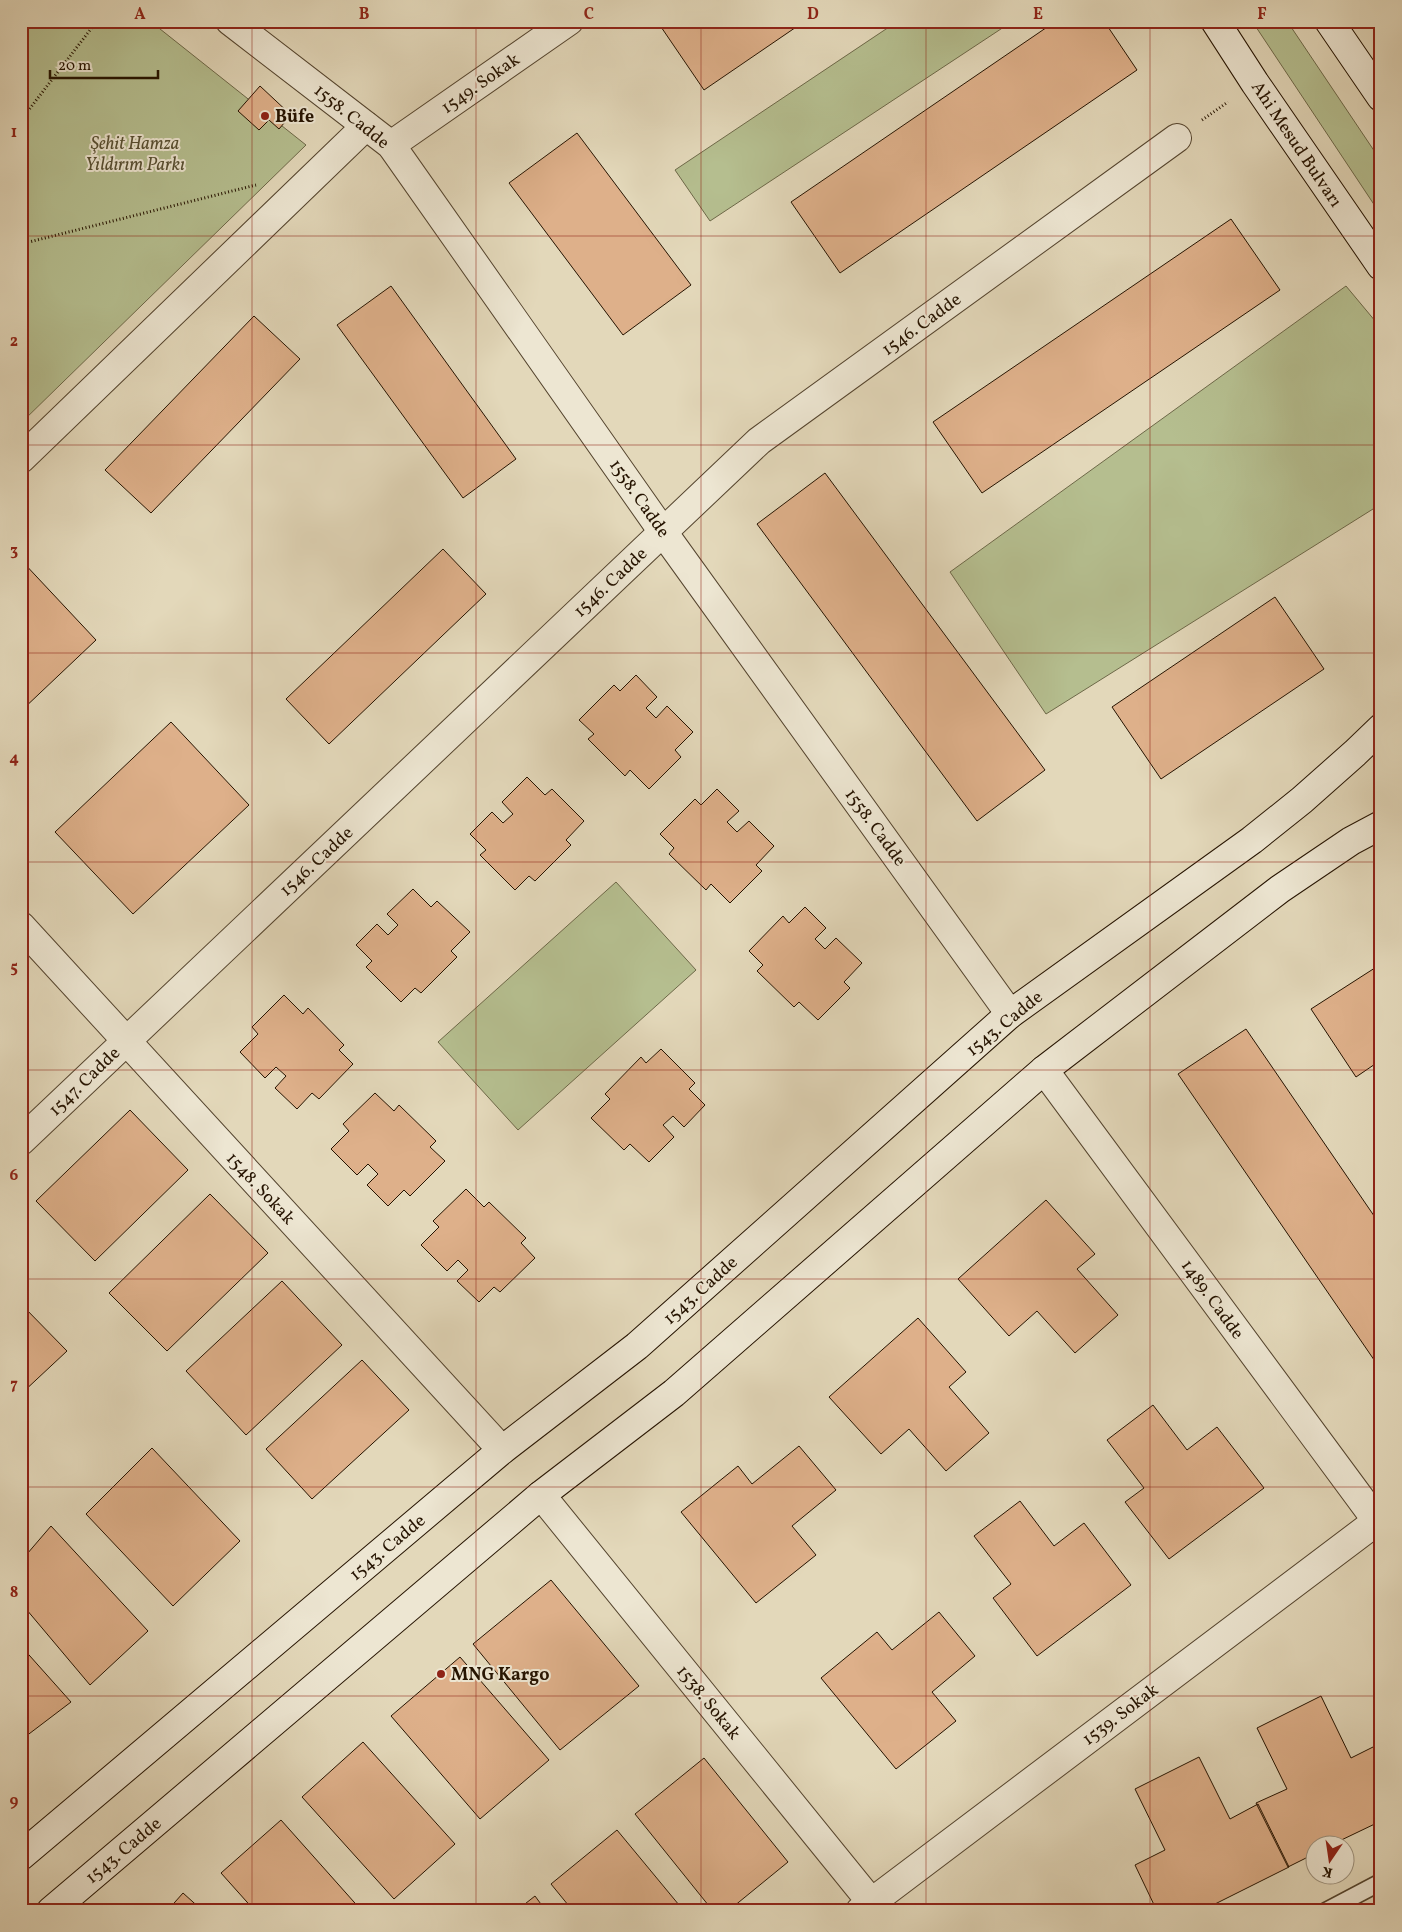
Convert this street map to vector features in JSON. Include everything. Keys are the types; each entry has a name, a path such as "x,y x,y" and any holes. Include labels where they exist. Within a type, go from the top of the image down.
{"street":[{"name":"1558. Cadde","path":"230,21 391,145 663,532 1010,1014"},
{"name":"1549. Sokak","path":"391,145 569,21"},
{"name":"Ahi Mesud Bulvarı","path":"1215,21 1255,83 1381,266"},
{"path":"1329,21 1381,97"},
{"path":"21,459 366,126"},
{"name":"1546. Cadde","path":"126,1042 759,441 1177,138"},
{"name":"1543. Cadde","path":"21,1856 502,1450 637,1346 1010,1014 1252,840 1316,788 1381,728"},
{"name":"1543. Cadde","path":"51,1911 541,1495 674,1393 1044,1070 1280,889 1351,841 1381,824"},
{"name":"1548. Sokak","path":"21,926 502,1450"},
{"name":"1547. Cadde","path":"21,1141 126,1042"},
{"name":"1489. Cadde","path":"1044,1070 1379,1523"},
{"name":"1538. Sokak","path":"541,1495 869,1908"},
{"name":"1539. Sokak","path":"869,1908 1379,1523"}],"lane":[{"path":"1326,1911 1381,1882"}],"path":[{"path":"21,120 97,21"},
{"path":"1177,138 1255,83"},
{"path":"21,244 257,185"}],"green space":[{"name":"Şehit Hamza Yıldırım Parkı","path":"21,21 150,21 306,145 21,423"},
{"path":"898,21 1013,21 710,221 675,170"},
{"path":"1252,21 1287,21 1381,161 1381,215"},
{"path":"1346,286 1381,328 1381,504 1046,714 950,572"},
{"path":"616,882 696,970 518,1130 438,1042"}],"building":[{"path":"657,21 805,21 704,90"},
{"path":"1056,21 1104,21 1137,70 840,273 791,202"},
{"path":"260,86 291,115 279,129 269,120 259,130 238,111"},
{"path":"577,133 691,285 623,335 509,183"},
{"path":"1231,219 1280,290 982,493 933,422"},
{"path":"391,286 516,459 463,498 337,325"},
{"path":"254,316 300,359 151,513 105,470"},
{"path":"825,473 1045,770 977,821 757,524"},
{"path":"443,549 486,594 329,744 286,699"},
{"path":"21,560 96,640 21,711"},
{"path":"1275,597 1324,669 1161,779 1112,707"},
{"path":"636,675 657,697 646,708 656,718 667,706 693,732 675,750 681,757 649,789 630,770 625,776 588,739 594,734 579,720 614,685 620,691"},
{"path":"171,722 249,805 133,914 55,832"},
{"path":"527,777 545,795 552,789 584,821 566,840 571,845 535,881 529,876 515,890 480,855 486,850 470,834 492,812 503,823 513,814 502,802"},
{"path":"717,789 739,811 727,822 737,832 749,821 774,846 756,865 762,871 730,903 711,884 706,890 669,854 674,848 660,834 695,799 701,805"},
{"path":"413,889 431,907 437,901 470,932 451,951 457,957 421,993 415,988 401,1002 366,967 372,961 356,945 377,924 388,935 398,925 387,914"},
{"path":"805,907 826,928 815,939 825,949 836,938 862,963 844,982 850,988 818,1020 799,1002 794,1007 757,971 763,965 749,951 783,916 789,923"},
{"path":"1381,964 1381,1060 1356,1077 1311,1009"},
{"path":"284,995 303,1014 308,1008 344,1045 339,1050 353,1064 319,1099 312,1093 297,1109 275,1088 286,1076 276,1067 265,1078 240,1052 258,1034 252,1027"},
{"path":"1246,1029 1381,1226 1381,1370 1178,1074"},
{"path":"661,1049 695,1083 689,1089 705,1105 684,1127 673,1116 663,1125 674,1137 649,1162 630,1144 624,1150 591,1118 610,1099 605,1094 641,1057 646,1063"},
{"path":"375,1093 394,1111 399,1105 436,1141 430,1147 445,1161 410,1196 404,1190 388,1206 367,1185 378,1174 368,1164 357,1175 331,1149 349,1131 343,1124"},
{"path":"130,1110 188,1170 95,1261 36,1201"},
{"path":"466,1189 484,1207 489,1202 526,1238 521,1243 535,1258 500,1292 494,1287 479,1302 457,1281 468,1270 458,1260 447,1271 421,1245 439,1227 433,1221"},
{"path":"210,1194 268,1253 167,1351 109,1293"},
{"path":"1046,1200 1095,1254 1077,1269 1118,1315 1075,1353 1037,1311 1009,1336 958,1279"},
{"path":"282,1281 342,1345 246,1435 186,1371"},
{"path":"21,1304 67,1351 21,1394"},
{"path":"918,1318 966,1372 949,1387 989,1433 946,1471 909,1429 881,1454 829,1397"},
{"path":"362,1360 409,1410 312,1499 266,1449"},
{"path":"1153,1405 1187,1450 1217,1427 1264,1488 1169,1559 1125,1502 1144,1488 1107,1440"},
{"path":"799,1446 836,1490 792,1526 816,1555 756,1603 681,1512 738,1466 752,1484"},
{"path":"152,1448 240,1541 173,1606 86,1514"},
{"path":"1020,1501 1054,1546 1084,1523 1131,1585 1037,1656 993,1598 1011,1584 974,1536"},
{"path":"51,1526 148,1631 90,1685 21,1603 21,1561"},
{"path":"551,1580 639,1686 560,1750 473,1644"},
{"path":"939,1612 975,1656 932,1692 956,1721 896,1769 821,1678 877,1632 892,1650"},
{"path":"21,1646 71,1702 21,1740"},
{"path":"460,1657 549,1760 480,1819 391,1716"},
{"path":"1321,1696 1351,1758 1379,1744 1381,1747 1381,1821 1354,1834 1304,1834 1304,1859 1288,1867 1256,1803 1287,1789 1257,1728"},
{"path":"363,1742 455,1844 394,1899 302,1797"},
{"path":"1199,1757 1230,1819 1258,1804 1289,1867 1201,1911 1157,1911 1135,1865 1165,1850 1135,1789"},
{"path":"704,1758 788,1862 728,1911 713,1911 635,1814"},
{"path":"281,1820 362,1911 255,1911 221,1873"},
{"path":"617,1830 684,1911 573,1911 551,1884"},
{"path":"183,1893 203,1911 167,1911"},
{"path":"535,1896 546,1911 516,1911"}],"place":[{"name":"Büfe","path":"265,116"},
{"name":"MNG Kargo","path":"441,1674"}]}
